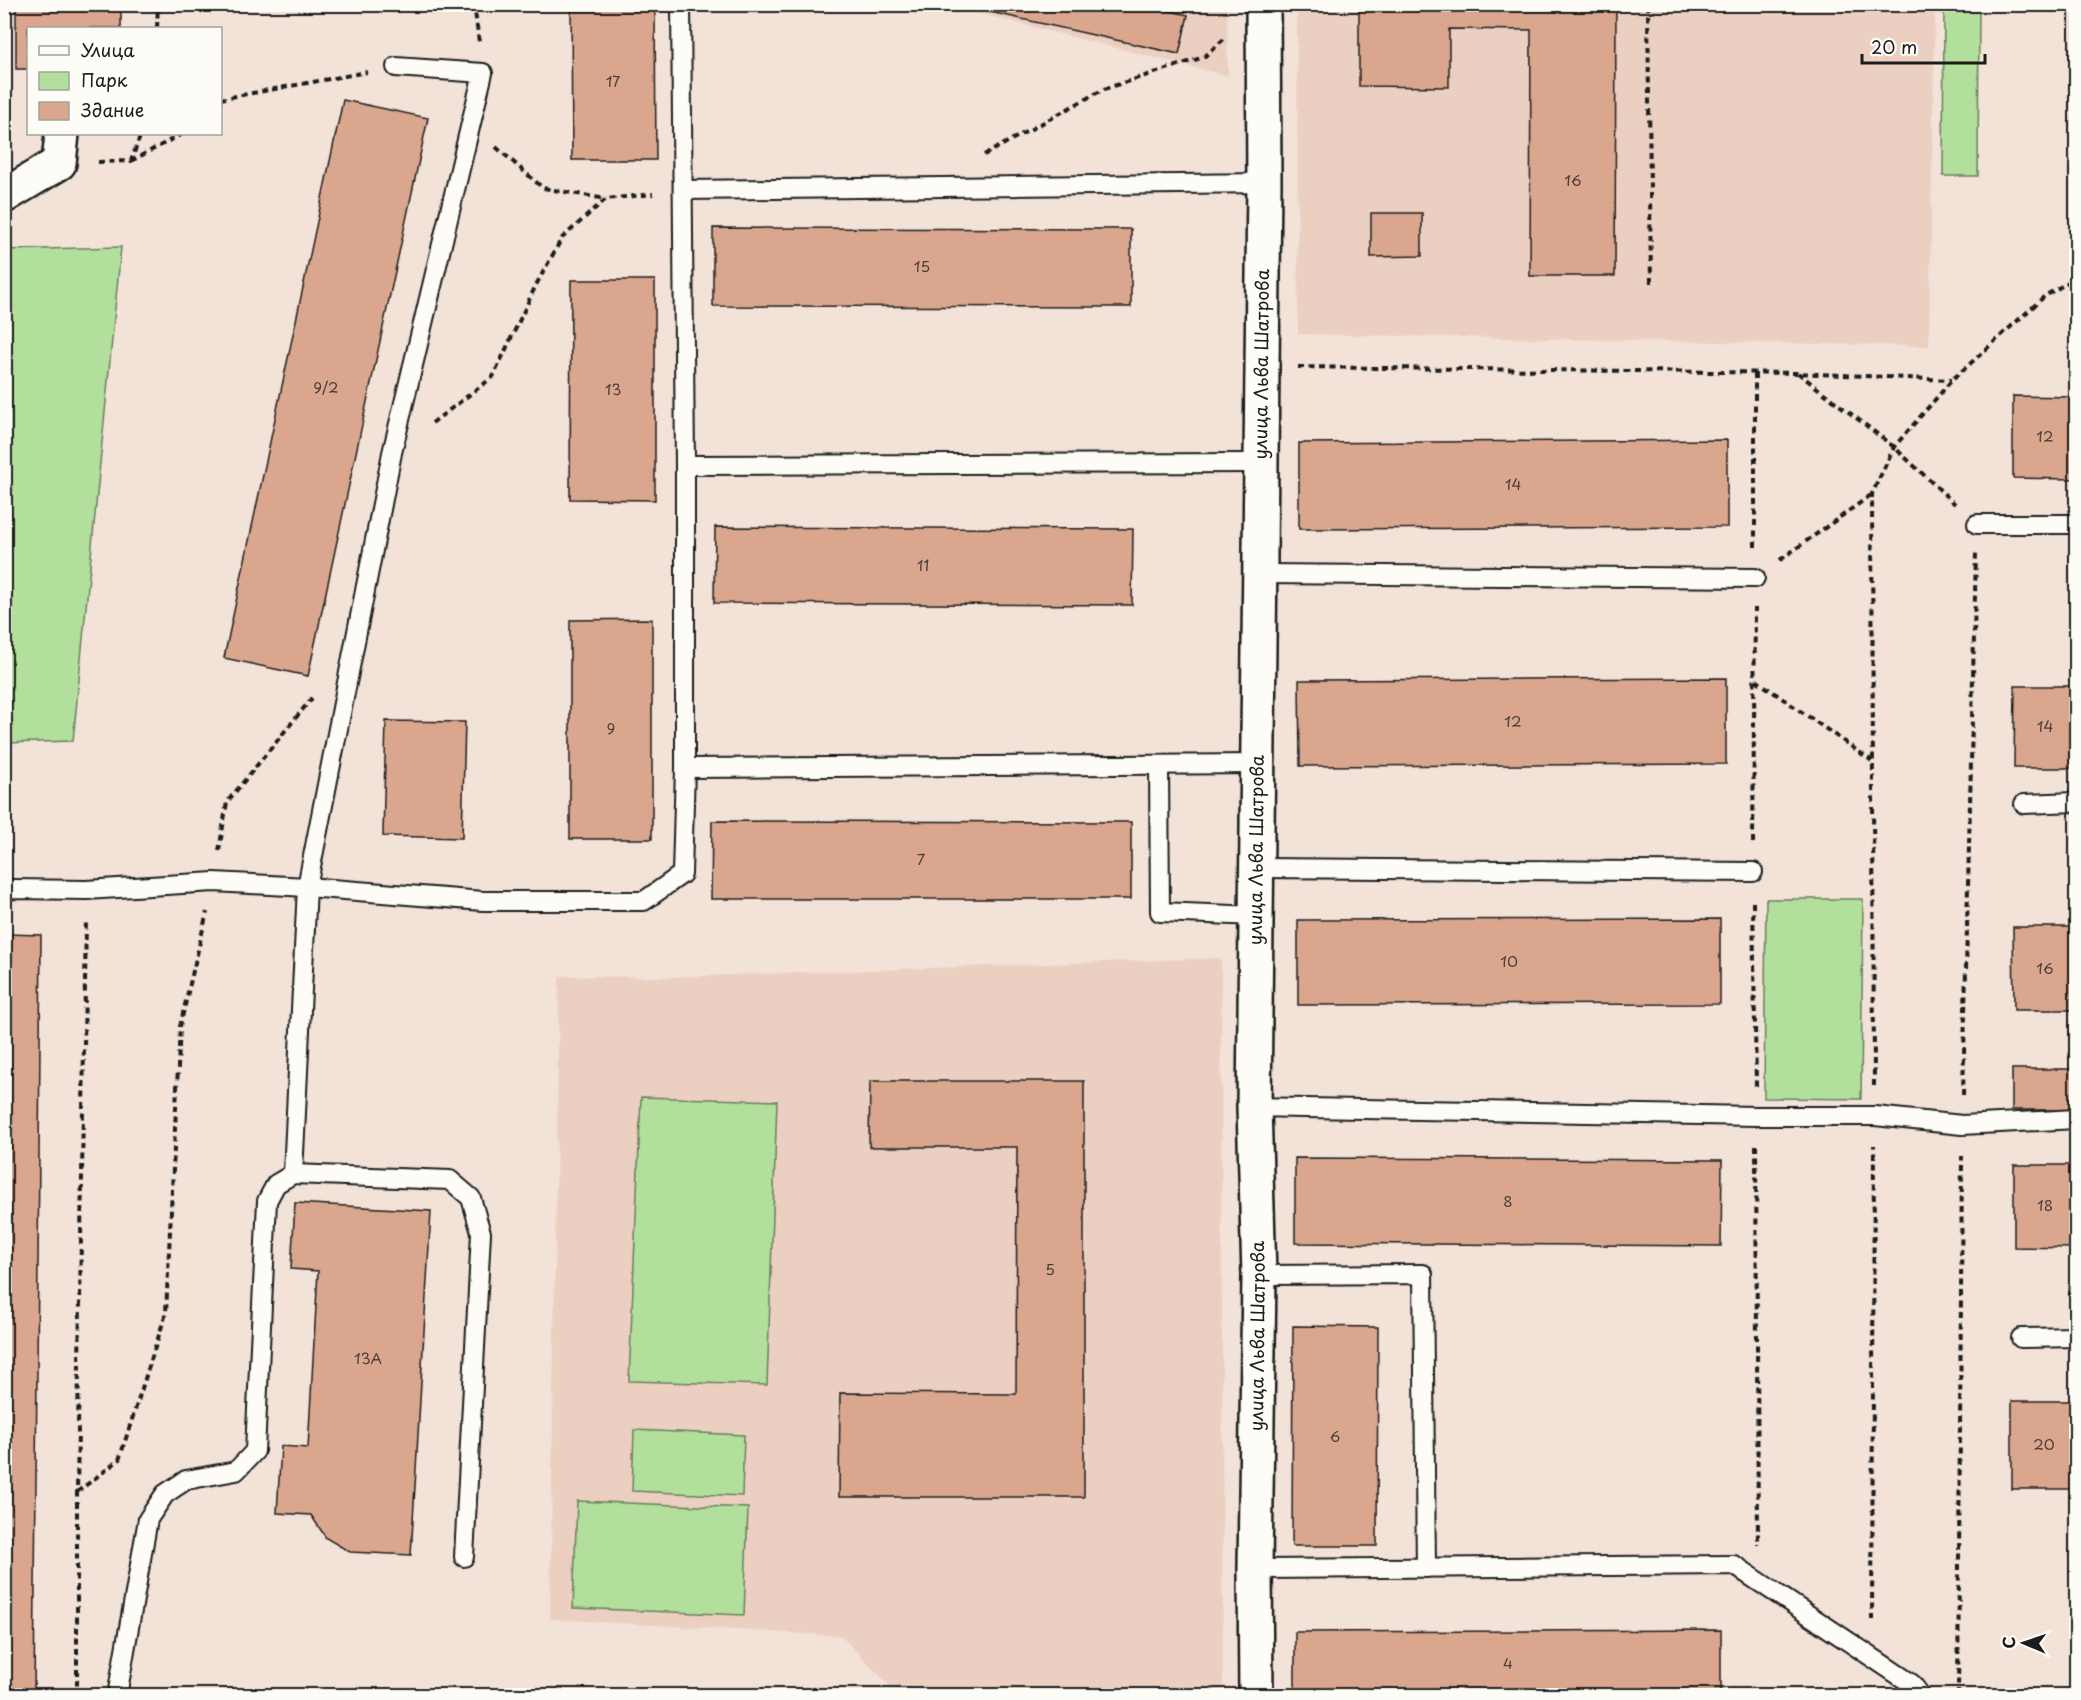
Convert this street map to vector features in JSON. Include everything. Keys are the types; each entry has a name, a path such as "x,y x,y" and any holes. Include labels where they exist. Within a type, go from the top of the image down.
{"street":[{"name":"улица Льва Шатрова","path":"1256,1695 1255,1569 1259,1275 1254,1107 1264,183 1263,4"},
{"path":"5,196 60,148"}],"lane":[{"path":"4,891 14,889 86,890 213,882 483,901 644,901 682,874 685,768 685,465 681,4"},
{"path":"293,1174 307,887 392,453 483,73 396,67"},
{"path":"683,190 1264,183"},
{"path":"685,465 1260,463"},
{"path":"1977,524 2076,524"},
{"path":"1260,574 1755,578"},
{"path":"685,768 1258,764"},
{"path":"1159,765 1160,912 1257,916"},
{"path":"2024,804 2076,802"},
{"path":"1257,868 1753,872"},
{"path":"1254,1107 1875,1116 1962,1125 2076,1119"},
{"path":"117,1695 148,1519 165,1494 186,1480 236,1471 255,1451 267,1201 276,1184 293,1174 450,1180 471,1198 480,1233 464,1557"},
{"path":"1259,1275 1423,1274 1426,1569"},
{"path":"2021,1338 2076,1336"},
{"path":"1255,1569 1734,1565 1912,1684 1921,1695"}],"path":[{"path":"158,4 158,27"},
{"path":"474,4 483,73"},
{"path":"1648,4 1651,287"},
{"path":"978,158 1104,89 1204,57 1228,35"},
{"path":"222,99 396,67"},
{"path":"471,125 543,188 606,199 683,190"},
{"path":"130,161 141,135"},
{"path":"60,148 130,161 180,135"},
{"path":"392,453 493,377 536,285 562,238 606,199"},
{"path":"1871,1657 1875,1116 1872,494 1894,447 1952,380 2046,295 2076,278"},
{"path":"1289,367 1798,373 1952,380"},
{"path":"1755,373 1753,872 1758,1582"},
{"path":"1798,373 1894,447 1977,524"},
{"path":"1755,578 1872,494"},
{"path":"1755,680 1872,761"},
{"path":"77,1492 119,1460 166,1313 180,1026 213,882 227,802 317,691"},
{"path":"77,1695 77,1492 86,890"}],"shaded area":[{"path":"945,5 1227,5 1228,76"},
{"path":"1297,5 1935,5 1929,346 1298,334"},
{"path":"1221,958 1223,1695 963,1696 892,1688 841,1636 550,1619 559,976 669,977"}],"green space":[{"path":"1944,5 1979,5 1978,176 1943,176"},
{"path":"121,247 73,741 5,743 5,250"},
{"path":"1766,899 1863,899 1861,1099 1764,1098"},
{"path":"641,1097 777,1101 767,1385 629,1381"},
{"path":"634,1430 744,1435 742,1496 632,1491"},
{"path":"577,1501 748,1508 744,1615 573,1608"}],"building":[{"path":"16,4 121,4 121,27 27,27 27,69 16,69"},
{"path":"571,4 655,4 656,160 572,160"},
{"path":"954,4 1138,4 1188,15 1179,54"},
{"path":"1359,4 1616,4 1615,276 1530,276 1531,30 1449,29 1449,87 1359,86"},
{"path":"343,100 428,118 308,676 224,658"},
{"path":"1371,213 1422,213 1422,256 1371,257"},
{"path":"713,228 1131,229 1131,307 713,306"},
{"path":"571,280 655,280 655,500 570,499"},
{"path":"2013,396 2076,397 2076,479 2013,478"},
{"path":"1727,440 1727,527 1299,529 1299,443"},
{"path":"715,527 1133,529 1132,605 714,603"},
{"path":"652,619 652,839 570,839 570,620"},
{"path":"1726,678 1726,764 1300,766 1299,680"},
{"path":"2015,686 2076,686 2076,768 2014,768"},
{"path":"386,721 465,722 462,838 383,836"},
{"path":"712,821 1131,822 1131,899 711,899"},
{"path":"1720,919 1720,1004 1298,1005 1298,920"},
{"path":"2013,927 2076,927 2076,1010 2014,1010"},
{"path":"4,934 41,935 34,1696 4,1696"},
{"path":"2012,1069 2075,1069 2075,1110 2012,1110"},
{"path":"870,1081 1084,1081 1084,1497 839,1497 840,1393 1016,1394 1017,1147 869,1147"},
{"path":"1295,1158 1722,1160 1721,1246 1295,1243"},
{"path":"2014,1165 2076,1165 2076,1248 2014,1247"},
{"path":"295,1203 431,1211 411,1555 350,1552 326,1538 311,1515 277,1513 281,1446 308,1448 318,1271 291,1269"},
{"path":"1293,1326 1378,1327 1377,1546 1292,1546"},
{"path":"2012,1401 2076,1401 2076,1489 2012,1489"},
{"path":"1721,1630 1721,1696 1295,1696 1295,1632"}]}
